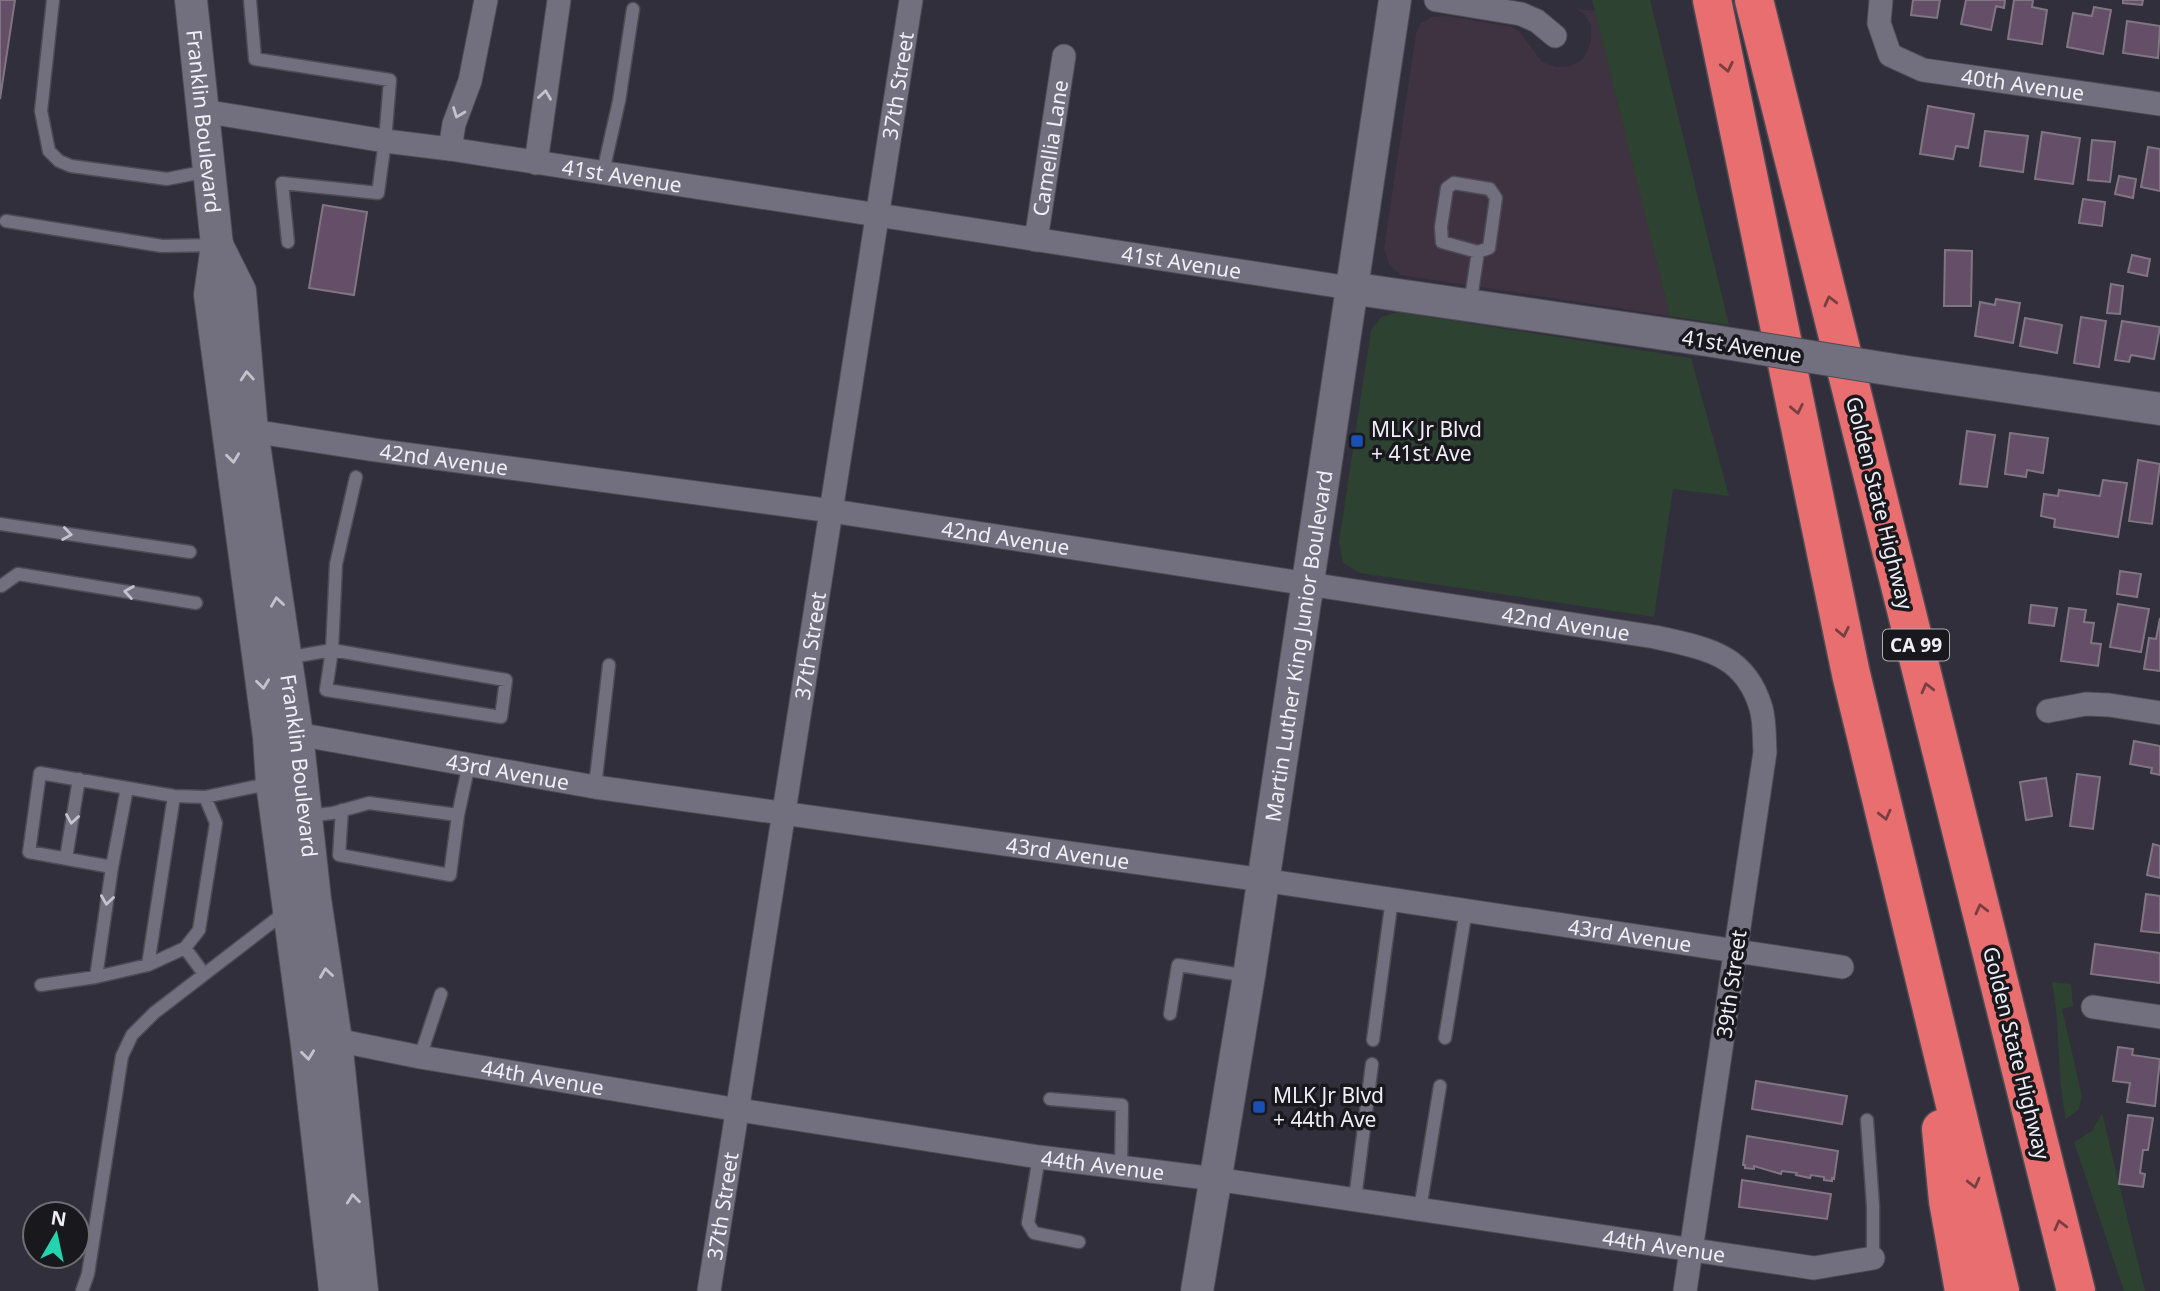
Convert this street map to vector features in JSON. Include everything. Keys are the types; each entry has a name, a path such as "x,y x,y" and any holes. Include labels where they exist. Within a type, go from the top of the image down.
{"highway":[{"path":"1712,0 1851,674 2000,1291"},
{"name":"Golden State Highway","path":"1754,0 2076,1291"},
{"path":"1930,998 1948,1201 1964,1291"}],"main road":[{"name":"Franklin Boulevard","path":"191,0 217,245 210,295 270,737 272,783 307,1045 335,1291"},
{"name":"Martin Luther King Junior Boulevard","path":"1197,1291 1249,976 1395,0"},
{"name":"Franklin Boulevard","path":"217,245 240,291 251,431 297,734 315,899 335,1040 362,1291"},
{"name":"41st Avenue","path":"1350,288 2160,410"},
{"path":"347,1291 346,1282 356,1233"}],"street":[{"path":"450,149 454,124 470,80 486,0"},
{"path":"536,163 559,0"},
{"name":"37th Street","path":"709,1291 911,0"},
{"path":"1436,0 1521,14 1537,21 1555,36"},
{"name":"40th Avenue","path":"1881,0 1879,23 1890,55 1923,70 2160,104"},
{"name":"Camellia Lane","path":"1036,240 1064,57"},
{"name":"41st Avenue","path":"203,111 1350,288"},
{"name":"42nd Avenue","path":"251,431 832,511 1656,636 1700,647 1728,659 1748,679"},
{"name":"39th Street","path":"1685,1291 1765,752 1761,709 1748,679"},
{"path":"2048,711 2086,704 2160,713"},
{"name":"43rd Avenue","path":"297,734 595,787 1263,880 1842,967"},
{"path":"2093,1007 2160,1017"},
{"name":"44th Avenue","path":"335,1040 420,1057 1039,1157 1355,1199 1814,1268 1873,1258"}],"lane":[{"path":"53,0 41,111 49,151 59,161 71,166 167,180 209,170"},
{"path":"250,0 255,59 390,80 378,193 282,183 288,243"},
{"path":"603,172 619,101 633,9"},
{"path":"1454,183 1490,189 1496,198 1489,248 1478,252 1442,242 1440,227 1447,188 1454,183"},
{"path":"6,221 162,246 217,245"},
{"path":"1469,305 1478,252"},
{"path":"286,658 332,650 506,680 501,717 326,690 332,650 336,564 356,477"},
{"path":"0,524 190,552"},
{"path":"1,586 18,574 196,603"},
{"path":"595,787 609,665"},
{"path":"342,810 339,855 450,874 458,815 469,764"},
{"path":"112,867 29,852 40,773 174,796 205,797 272,783"},
{"path":"66,858 79,779"},
{"path":"96,976 127,788"},
{"path":"148,965 174,796"},
{"path":"41,985 148,965 185,948 199,930 216,823 205,797"},
{"path":"306,817 369,803 458,815"},
{"path":"1373,1040 1392,899"},
{"path":"82,1291 88,1275 122,1056 132,1035 153,1013 288,910"},
{"path":"1445,1038 1466,911"},
{"path":"185,948 204,974"},
{"path":"1170,1014 1178,965 1249,976"},
{"path":"420,1057 441,994"},
{"path":"1355,1199 1372,1064"},
{"path":"1420,1209 1440,1086"},
{"path":"1050,1099 1122,1105 1121,1167"},
{"path":"1867,1120 1873,1206 1873,1258"},
{"path":"1039,1157 1028,1223 1034,1233 1079,1242"}],"shaded area":[{"path":"1577,9 1595,11 1670,316 1401,275 1389,264 1384,248 1416,34 1421,23 1432,17 1446,16 1511,27 1519,31 1542,62 1556,67 1570,66 1582,60 1591,40 1591,26 1586,16"}],"green space":[{"path":"1592,0 1650,0 1729,325 1670,316"},
{"path":"1397,312 1691,358 1729,496 1673,489 1654,617 1360,573 1343,563 1339,542 1371,330 1381,317"},
{"path":"2052,982 2071,984 2073,1006 2062,1009 2082,1096 2079,1109 2066,1119 2057,1016"},
{"path":"2102,1113 2145,1291 2124,1291 2074,1142 2092,1131"}],"building":[{"path":"0,0 15,0 0,99"},
{"path":"1913,0 1940,0 1937,18 1911,15"},
{"path":"1966,0 2005,0 2004,8 1996,6 1991,30 1961,24"},
{"path":"2014,0 2033,0 2032,7 2047,10 2042,44 2008,39"},
{"path":"2123,0 2143,0 2142,5 2123,3"},
{"path":"2094,7 2111,10 2103,54 2067,47 2073,13 2092,16"},
{"path":"2127,21 2160,26 2158,58 2123,53"},
{"path":"1928,106 1974,114 1968,148 1956,146 1953,159 1920,154"},
{"path":"1985,131 2028,136 2023,172 1980,166"},
{"path":"2042,132 2080,138 2073,184 2035,179"},
{"path":"2092,140 2115,142 2110,182 2088,180"},
{"path":"2148,147 2160,149 2160,191 2141,187"},
{"path":"2119,176 2136,179 2133,198 2115,194"},
{"path":"2083,199 2105,202 2102,226 2079,223"},
{"path":"323,205 367,212 354,295 309,288"},
{"path":"1945,250 1972,251 1971,306 1944,306"},
{"path":"2132,255 2150,259 2147,276 2128,272"},
{"path":"2111,284 2123,286 2120,314 2107,313"},
{"path":"1996,299 2020,303 2013,343 1975,336 1980,302 1995,305"},
{"path":"2081,317 2106,321 2099,367 2074,363"},
{"path":"2025,318 2062,325 2057,353 2020,346"},
{"path":"2122,321 2160,327 2154,359 2131,355 2129,362 2115,360"},
{"path":"1967,431 1995,435 1987,487 1960,484"},
{"path":"2010,433 2048,438 2043,473 2027,470 2026,477 2005,474"},
{"path":"2138,460 2160,464 2152,524 2129,521"},
{"path":"2103,480 2127,483 2118,537 2054,527 2055,519 2041,516 2044,494 2058,496 2059,490 2100,496"},
{"path":"2120,571 2141,574 2137,597 2117,594"},
{"path":"2118,604 2149,609 2141,652 2110,647"},
{"path":"2031,605 2057,608 2054,626 2029,623"},
{"path":"2069,608 2086,610 2084,622 2094,623 2091,643 2101,644 2098,666 2061,661"},
{"path":"2160,618 2160,671 2144,669 2149,638 2156,639"},
{"path":"2134,741 2160,746 2160,775 2151,773 2152,768 2130,764"},
{"path":"2077,774 2100,777 2093,829 2070,826"},
{"path":"2046,778 2052,816 2026,820 2020,782"},
{"path":"2153,844 2160,846 2160,878 2147,875"},
{"path":"2146,894 2160,896 2160,933 2141,931"},
{"path":"2095,944 2160,953 2160,983 2091,974"},
{"path":"2118,1047 2133,1049 2132,1055 2160,1059 2155,1106 2127,1102 2130,1083 2113,1081"},
{"path":"1756,1081 1847,1096 1842,1124 1752,1109"},
{"path":"2128,1115 2153,1118 2148,1150 2143,1150 2140,1173 2145,1174 2143,1187 2119,1184"},
{"path":"1747,1136 1838,1151 1834,1179 1824,1180 1824,1177 1811,1175 1810,1178 1782,1171 1781,1174 1754,1166 1754,1169 1745,1168 1743,1165"},
{"path":"1742,1180 1831,1194 1827,1219 1739,1207"}],"place":[{"name":"MLK Jr Blvd + 41st Ave","path":"1357,441"},
{"name":"MLK Jr Blvd + 44th Ave","path":"1259,1107"}]}
